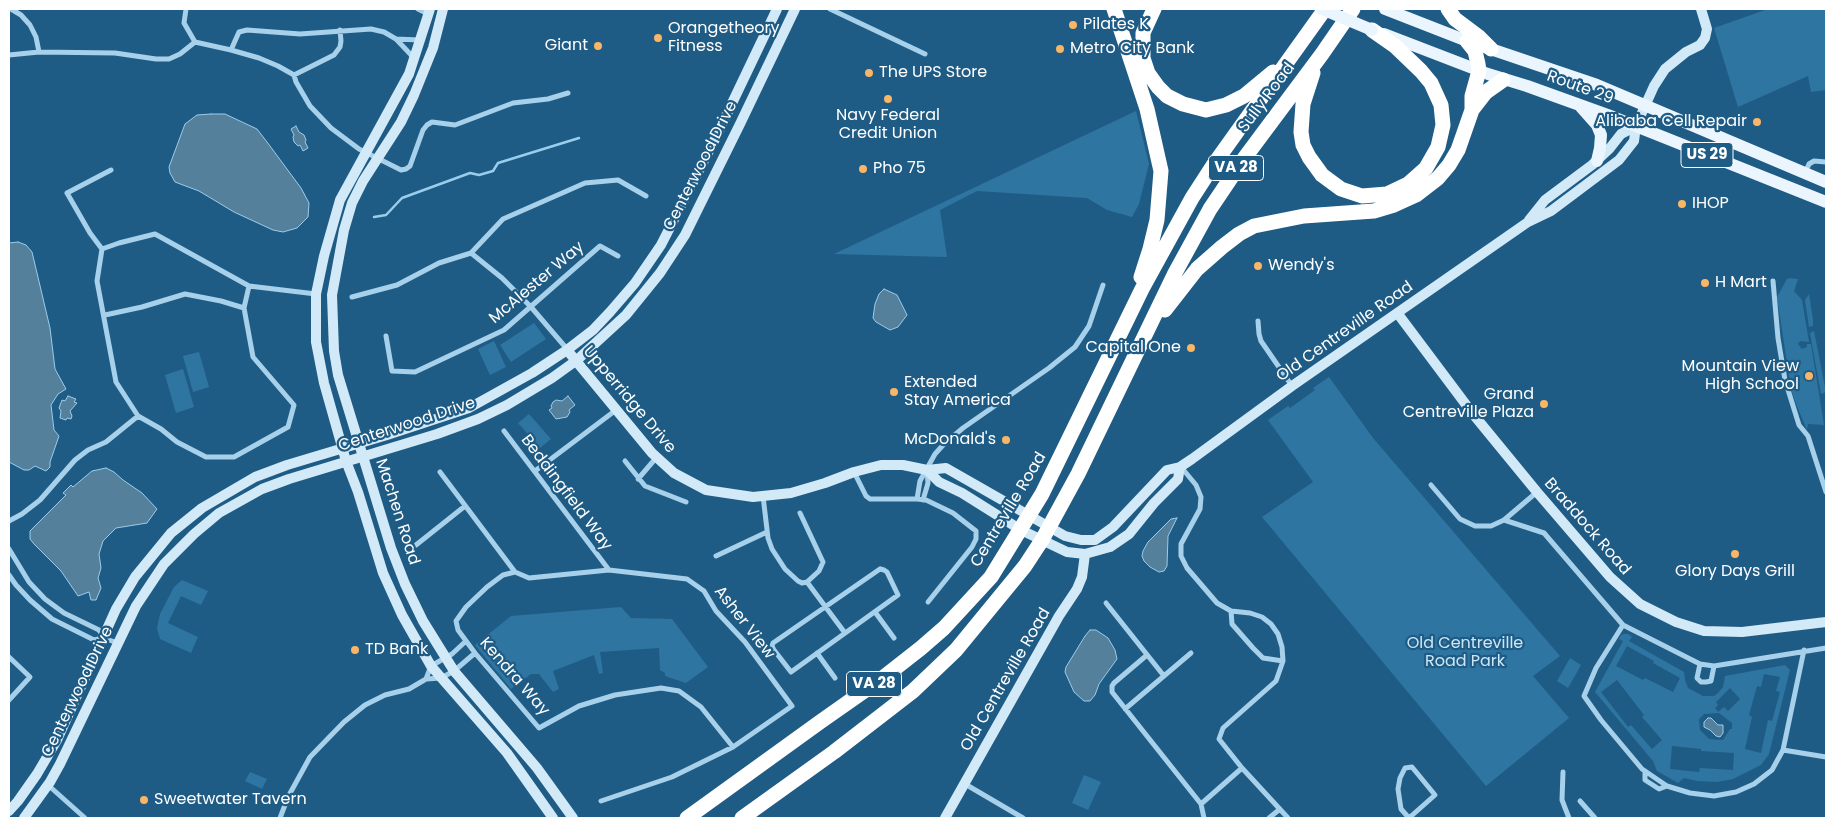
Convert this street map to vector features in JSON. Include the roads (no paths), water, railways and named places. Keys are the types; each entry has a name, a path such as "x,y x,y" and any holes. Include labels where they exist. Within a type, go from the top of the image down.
{"highway":[{"path":"1114,9 1147,109 1161,171 1159,205 1150,249 1123,328"},
{"path":"1154,9 1143,33 1143,58 1148,73 1167,96 1195,108 1206,110 1226,105 1244,96 1266,79 1300,44"},
{"name":"Sully Road","path":"1123,328 1161,253 1199,187 1323,9"},
{"name":"Sully Road","path":"1142,342 1176,273 1226,184 1353,9"},
{"path":"1448,9 1455,19 1479,37 1491,49"},
{"path":"1322,54 1307,90 1301,118 1303,145 1309,157 1322,175 1346,191 1362,196 1374,196 1398,190 1417,176 1433,158 1441,136 1442,115 1436,94 1421,71 1395,46 1372,30"},
{"path":"1467,41 1475,51 1479,71 1472,96 1472,110"},
{"path":"1142,342 1197,269 1238,234 1254,226 1277,220 1374,211 1394,205 1416,195 1438,178 1454,159 1472,110 1486,92 1503,80"},
{"name":"Centreville Road","path":"687,818 884,678 944,628 991,577 1025,523 1068,444 1123,328"},
{"name":"VA 28","path":"742,818 834,752 913,691 956,650 986,616 1025,566 1046,534 1078,474 1142,342"}],"main road":[{"name":"Route 29","path":"1323,9 1372,30 1503,80 1577,104 1636,126 1826,202"},
{"name":"Route 29","path":"1386,9 1467,41 1598,85 1826,182"},
{"path":"1577,104 1597,125 1600,135 1597,161"}],"street":[{"path":"11,9 21,15 30,25 36,37 39,52"},
{"path":"186,9 184,23 195,42 259,58 294,75 310,106 331,128 366,153 401,170 410,166 427,124 432,122 455,125 512,102 548,99 568,93"},
{"path":"418,9 429,12"},
{"name":"Machen Road","path":"443,9 433,48 421,79 401,122 352,203 345,225 336,262 332,295 334,352 338,375 391,548 405,584 423,621 454,671 537,768 573,818"},
{"name":"Centerwood Drive","path":"9,811 32,780 57,740 116,609 134,577 171,533 202,508 255,477 287,464 387,435 468,408 532,373 568,350 593,330 635,284 661,245 712,145 777,9"},
{"name":"Centerwood Drive","path":"24,818 48,786 71,743 136,606 164,564 194,534 219,513 262,490 478,419 526,394 577,360 631,309 660,273 684,236 795,9"},
{"path":"830,9 925,54"},
{"path":"1645,105 1654,86 1666,69 1686,52 1700,45 1706,38 1707,29 1701,9"},
{"name":"Machen Road","path":"429,12 405,82 340,200 331,227 316,294 316,342 321,368 346,461 358,492 383,573 406,622 431,666 507,753 553,818"},
{"path":"231,50 239,32 247,30 300,34 371,29 384,32 396,39 414,58"},
{"path":"294,75 334,55 340,47 340,30"},
{"path":"396,39 420,40"},
{"path":"9,55 39,52 115,53 169,59 180,54 195,42"},
{"name":"Old Centreville Road","path":"1025,523 1046,534 1066,536 1076,540 1086,541 1101,537 1113,528 1167,470 1180,466 1528,222 1551,211 1619,160 1634,141 1636,126 1645,105"},
{"name":"Old Centreville Road","path":"1528,222 1545,200 1597,161 1621,134 1636,126"},
{"path":"1805,173 1809,164 1814,161 1826,162"},
{"path":"111,170 67,193 90,233 102,249 98,281 116,382 138,416 161,429 176,442 206,457 234,457 288,427 294,406 253,357 244,308 249,286"},
{"path":"352,297 397,285 439,263 471,252 503,218 585,183 618,180 646,196"},
{"path":"102,249 155,234 249,286 316,294"},
{"name":"McAlester Way","path":"386,336 392,371 415,372 504,330 600,246 618,256"},
{"path":"471,252 532,307 568,350"},
{"path":"1773,281 1778,338 1786,380 1799,425 1808,436 1826,492"},
{"path":"917,499 920,481 935,454 944,444 963,428 1049,368 1075,347 1089,326 1103,285"},
{"path":"105,315 142,307 185,294 222,301 244,308"},
{"name":"Braddock Road","path":"1398,314 1473,414 1537,492 1623,591 1640,604 1676,622 1704,631 1728,633 1826,622"},
{"path":"1258,320 1261,341 1292,386"},
{"name":"Upperridge Drive","path":"568,350 656,458 685,480 706,490 753,497 791,493 881,465 903,464 927,470 946,468 967,479 1025,523"},
{"path":"535,471 616,410"},
{"path":"9,521 40,500 75,460 88,450 106,442 138,416"},
{"name":"Beddingfield Way","path":"504,431 609,570"},
{"path":"638,479 656,458"},
{"path":"625,461 645,486 658,493 686,502"},
{"path":"1180,466 1196,485 1201,497 1200,508 1181,544 1181,556 1187,568 1217,603 1231,611 1262,617 1271,624 1278,634 1282,647 1282,661 1274,685 1223,728 1219,739 1242,768 1288,818"},
{"name":"Old Centreville Road","path":"1025,523 1046,534 1067,552 1085,554 1110,547 1128,534 1154,503 1178,480 1180,466"},
{"path":"923,500 928,483 927,470"},
{"name":"Upperridge Drive","path":"927,470 940,482 1025,523"},
{"path":"440,472 514,572"},
{"path":"854,472 866,496 870,499 923,500 953,513 974,528 976,535 972,547 928,602"},
{"path":"1430,485 1460,519 1475,526 1491,526 1504,520 1537,492"},
{"path":"763,496 767,532 772,549 781,564 798,581 807,582 845,633"},
{"path":"416,545 465,506"},
{"path":"800,513 823,562 819,571 807,582"},
{"path":"1504,520 1544,533 1623,625 1700,664 1714,666 1804,650 1826,648"},
{"path":"716,556 767,532"},
{"path":"9,549 29,582 45,599 64,613 98,630 103,638"},
{"name":"Old Centreville Road","path":"945,818 1076,589 1082,577 1085,554"},
{"name":"Asher View","path":"514,572 529,578 609,570 687,579 704,591 716,611 745,642 792,706 733,747 672,777 601,800"},
{"path":"884,570 898,595 875,612 791,672 772,646 776,641 876,572 884,570"},
{"name":"Kendra Way","path":"514,572 504,575 487,587 466,607 456,621 458,630 475,653 539,728 579,706 615,695 661,688 679,691 701,706 733,747"},
{"path":"9,575 30,600 52,619 94,640 103,638 118,643"},
{"path":"1106,604 1164,676"},
{"path":"1231,611 1232,624 1263,658 1282,661"},
{"path":"875,612 894,638"},
{"path":"1623,625 1596,668 1584,696 1601,720 1645,771 1667,786 1690,793 1714,796 1736,792 1754,784 1772,770 1783,750 1804,650"},
{"path":"426,679 431,666 446,658 466,641"},
{"path":"280,818 288,797 310,757 344,722 365,705 385,695 409,689 426,679 441,678 454,671 475,653"},
{"path":"817,653 835,678"},
{"path":"1125,709 1191,653"},
{"path":"1147,655 1112,686 1112,692 1201,804 1204,818"},
{"path":"9,657 30,677 9,700"},
{"path":"1700,664 1697,678 1701,682 1711,680 1714,666"},
{"path":"1783,750 1826,757"},
{"path":"1412,767 1435,795 1409,818 1401,809 1398,790 1400,778 1405,768 1412,767"},
{"path":"1201,804 1242,768"},
{"path":"1562,772 1562,800 1569,818"},
{"path":"964,784 1023,818"},
{"path":"48,786 85,818"},
{"path":"1580,801 1595,818"},
{"path":"1269,818 1280,809"}],"waterway":[{"path":"374,217 386,215 402,198 470,173 479,175 493,171 498,163 579,138"}],"place":[{"name":"Pilates K","path":"1073,25"},
{"name":"Orangetheory Fitness","path":"658,38"},
{"name":"Giant","path":"598,46"},
{"name":"Metro City Bank","path":"1060,49"},
{"name":"The UPS Store","path":"869,73"},
{"name":"Navy Federal Credit Union","path":"888,99"},
{"name":"Alibaba Cell Repair","path":"1757,122"},
{"name":"Pho 75","path":"863,169"},
{"name":"IHOP","path":"1682,204"},
{"name":"Wendy's","path":"1258,266"},
{"name":"H Mart","path":"1705,283"},
{"name":"Capital One","path":"1191,348"},
{"name":"Mountain View High School","path":"1809,376"},
{"name":"Extended Stay America","path":"894,392"},
{"name":"Grand Centreville Plaza","path":"1544,404"},
{"name":"McDonald's","path":"1006,440"},
{"name":"Glory Days Grill","path":"1735,554"},
{"name":"TD Bank","path":"355,650"},
{"name":"Sweetwater Tavern","path":"144,800"}],"park label":[{"name":"Old Centreville Road Park","path":"1465,653"}]}
